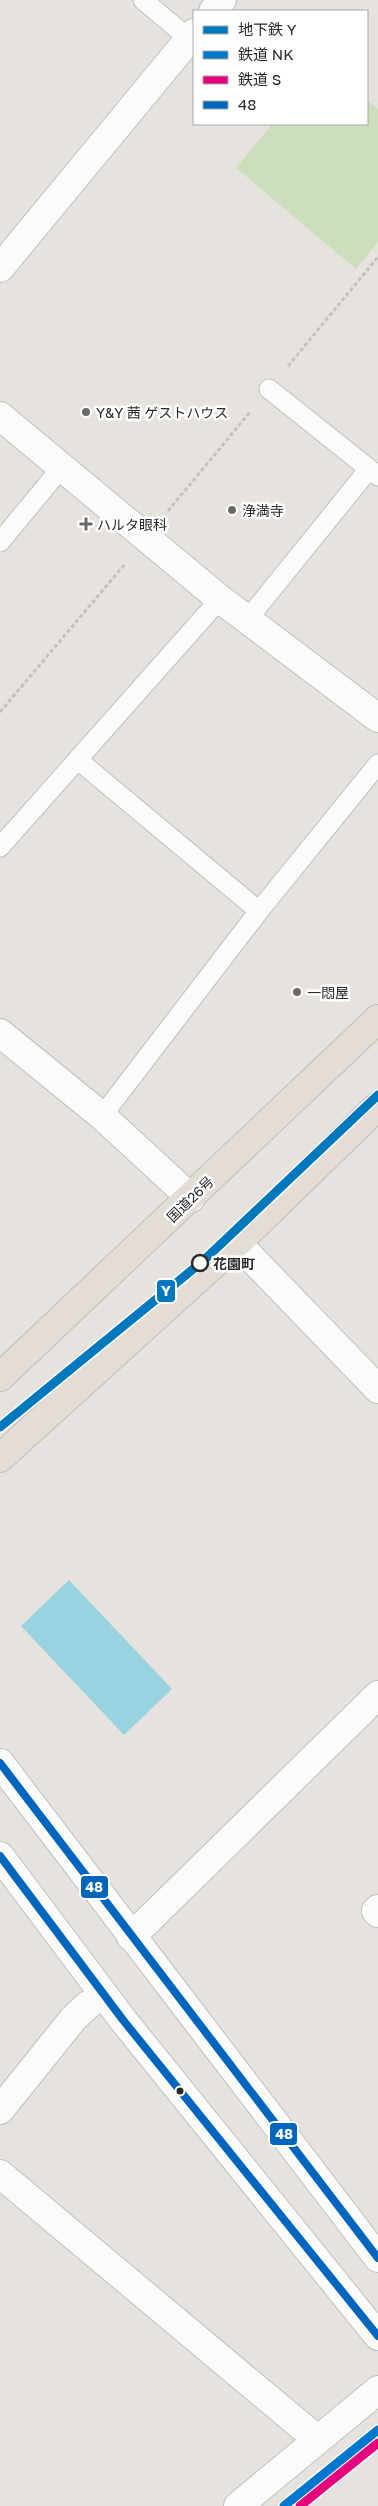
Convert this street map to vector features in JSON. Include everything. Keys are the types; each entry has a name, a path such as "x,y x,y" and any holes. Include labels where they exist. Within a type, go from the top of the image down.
{"highway":[{"name":"国道26号","path":"5,1365 190,1198 378,1018"},
{"path":"0,1458 237,1243 378,1106"}],"street":[{"path":"213,10 222,0"},
{"path":"0,268 193,39"},
{"path":"0,416 220,599 378,718"},
{"path":"0,1033 102,1116 190,1198"},
{"path":"237,1243 378,1389"},
{"path":"131,1937 378,1696"},
{"path":"0,1763 378,2258"},
{"path":"0,1856 123,2020 378,2336"},
{"path":"378,1909 376,1911 378,1913"},
{"path":"0,2110 73,2019 88,2005"},
{"path":"0,2174 318,2440"},
{"path":"238,2506 378,2390"}],"lane":[{"path":"144,0 193,39"},
{"path":"248,620 374,473 269,389"},
{"path":"0,542 62,467"},
{"path":"0,847 220,599"},
{"path":"78,760 259,910"},
{"path":"102,1116 259,910 378,764"}],"path":[{"path":"0,712 378,257"}],"green space":[{"path":"368,101 378,109 378,242 356,269 236,168 271,125 368,125"}],"water":[{"path":"69,1580 172,1689 124,1735 21,1626"}],"metro line":[{"name":"Y","path":"0,1427 203,1261 378,1095"}],"rail line":[{"name":"NK","path":"284,2506 378,2430"},
{"name":"S","path":"300,2506 378,2443"}],"transit line":[{"name":"48","path":"0,1763 378,2258"},
{"name":"48","path":"0,1856 123,2020 378,2336"}],"place":[{"name":"Y&Y 茜 ゲストハウス","path":"86,412"},
{"name":"浄満寺","path":"232,510"},
{"name":"ハルタ眼科","path":"86,524"},
{"name":"一悶屋","path":"297,992"},
{"name":"花園町","path":"200,1263"}]}
